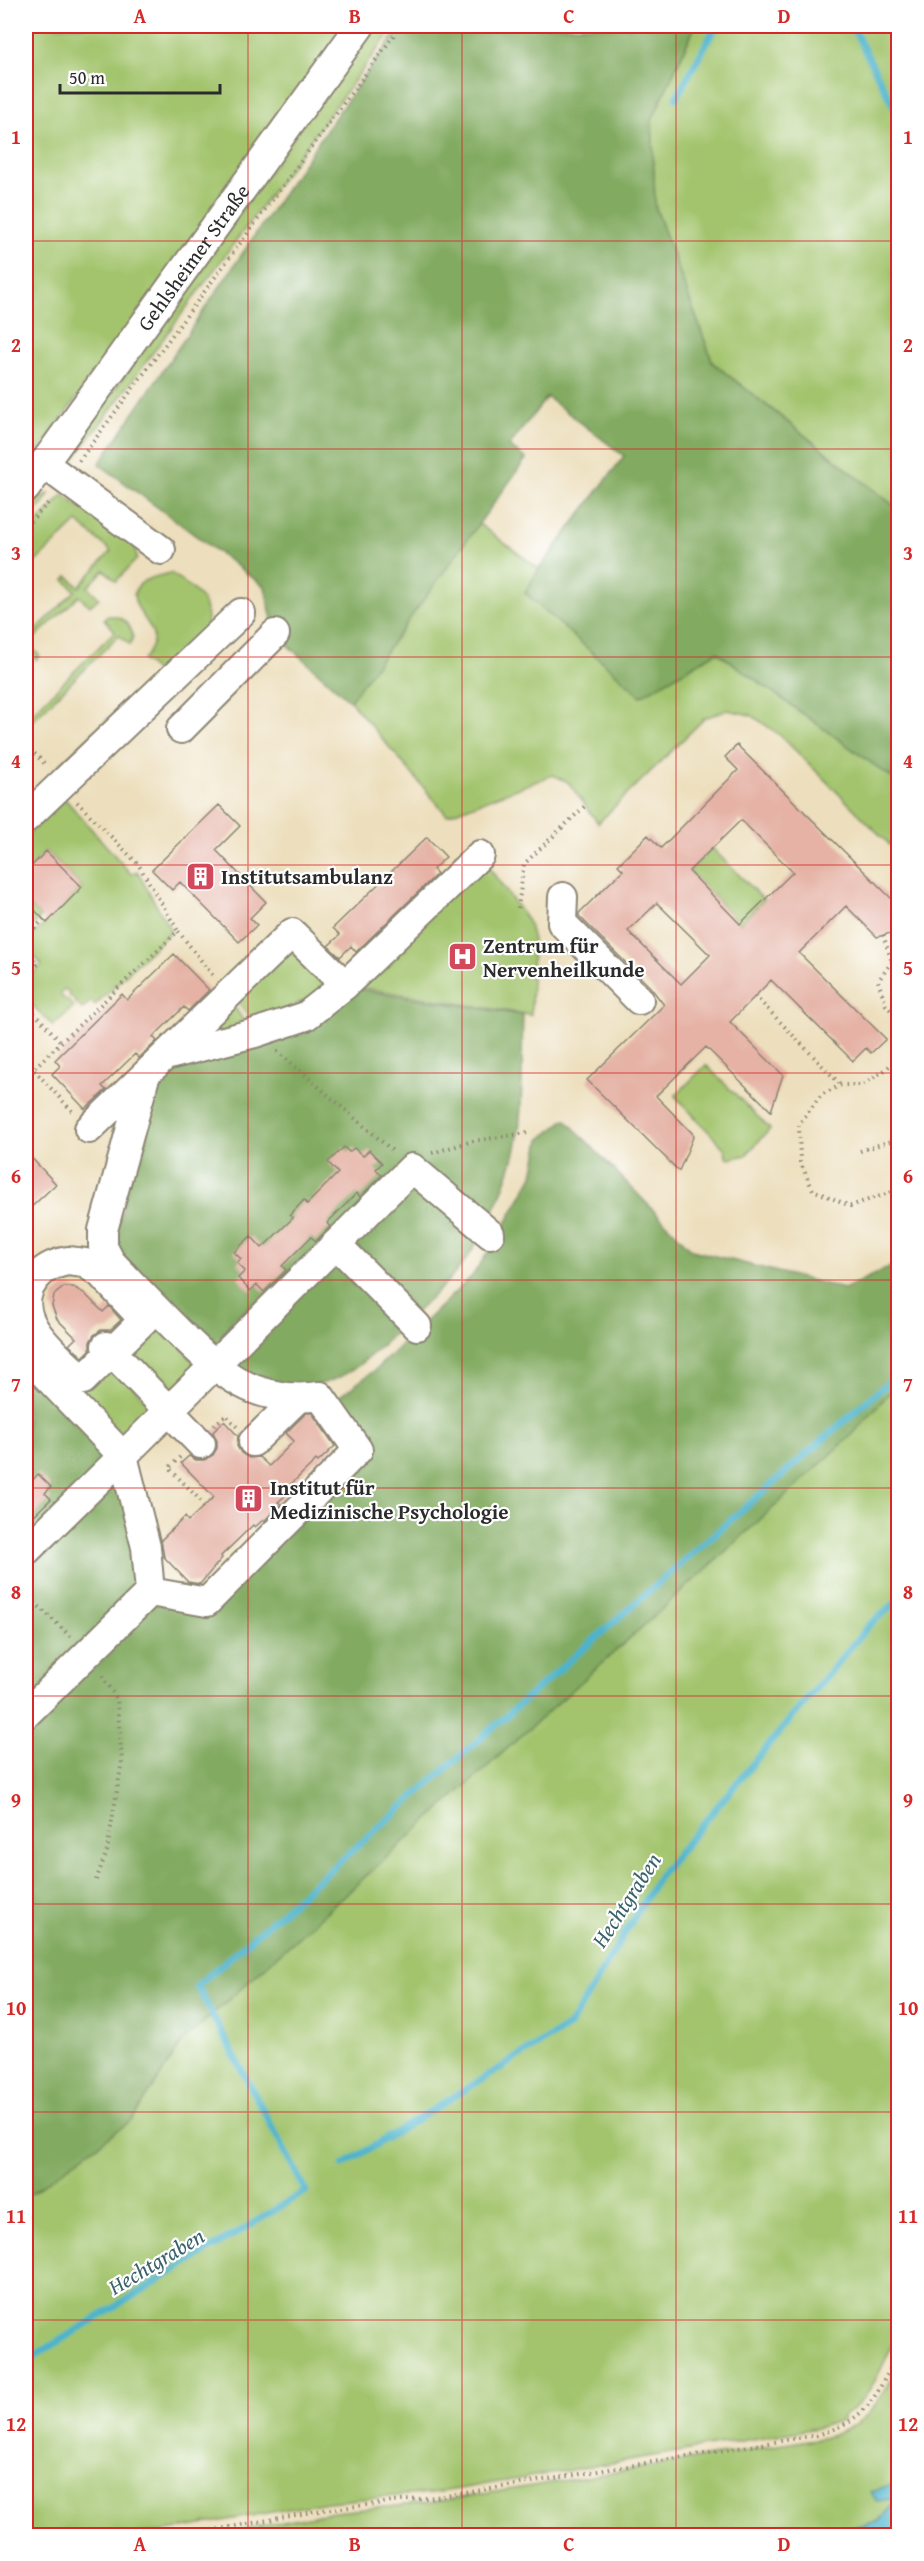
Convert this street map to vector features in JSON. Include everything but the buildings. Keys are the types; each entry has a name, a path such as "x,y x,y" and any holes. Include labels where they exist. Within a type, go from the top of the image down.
{"street":[{"name":"Gehlsheimer Straße","path":"26,488 55,472 360,26"},
{"path":"55,472 161,550"},
{"path":"26,818 241,613"},
{"path":"181,729 275,634"},
{"path":"167,1056 306,1016 345,985 480,855"},
{"path":"563,897 562,923 639,1000"},
{"path":"89,1129 292,933 345,985"},
{"path":"145,1077 103,1230 103,1248 111,1263 213,1366 240,1384 270,1395 297,1399 320,1396 358,1450 207,1602 150,1592"},
{"path":"26,1551 412,1168 490,1234"},
{"path":"336,1244 417,1326"},
{"path":"68,1261 84,1263 100,1273 144,1320 109,1349 83,1380 38,1334 28,1318 26,1302 32,1266 68,1261"},
{"path":"109,1349 201,1444"},
{"path":"26,1354 123,1456 146,1548 150,1592 26,1714"},
{"path":"254,1443 297,1399"}],"path":[{"path":"26,526 46,506 55,472 401,26"},
{"path":"60,785 138,864 177,931"},
{"path":"518,908 524,864 586,805"},
{"path":"26,937 44,919"},
{"path":"883,935 892,962"},
{"path":"26,951 38,964 26,976"},
{"path":"898,961 892,962 878,981 886,1005 898,1018"},
{"path":"755,996 841,1085"},
{"path":"26,1004 61,1042"},
{"path":"898,1058 885,1070 862,1085 841,1085 821,1095 799,1124 800,1162 813,1190 850,1206 898,1190"},
{"path":"894,1140 898,1110"},
{"path":"894,1140 898,1144"},
{"path":"860,1151 894,1140"},
{"path":"26,1594 88,1655 117,1699 122,1761 107,1851 96,1880"},
{"path":"182,2535 323,2510 453,2495 817,2435 850,2423 863,2411 874,2397 898,2354"}],"green space":[{"path":"26,26 347,26 26,468"},
{"path":"372,26 395,26 75,458 74,447"},
{"path":"401,26 695,26 652,120 655,206 713,363 898,509 898,782 717,652 641,696 525,593 539,569 624,456 547,397 509,446 526,459 350,701 275,634 265,587 99,464 340,110"},
{"path":"695,26 898,26 898,509 713,363 655,206 652,120"},
{"path":"49,494 43,504 26,519 26,507 35,499"},
{"path":"63,495 135,545 137,559 116,581 104,570 88,587 99,598 90,606 79,596 28,644 40,656 36,660 26,649 26,640 75,591 65,580 68,576 79,587 111,551 77,522 26,571 26,535"},
{"path":"478,523 539,569 525,593 717,652 898,782 898,843 893,848 781,736 751,715 727,710 705,718 598,823 568,782 553,775 447,815 350,701"},
{"path":"171,573 194,590 203,602 207,619 206,630 62,777 55,769 157,672 143,660 149,651 153,637 134,598 138,586 150,578"},
{"path":"108,616 118,617 128,624 133,637 130,645 119,635 26,727 26,719 115,631 104,619"},
{"path":"65,799 131,874 137,871 171,931 95,1005 91,1001 82,1009 64,989 61,996 74,1006 53,1026 26,999 26,979 42,965 26,947 26,942 82,887 46,851 26,872 26,836"},
{"path":"712,848 764,900 740,924 689,871"},
{"path":"480,855 528,921 533,940 531,1015 345,985"},
{"path":"26,901 41,917 26,932"},
{"path":"290,949 327,988 256,1027 236,999"},
{"path":"350,988 523,1015 521,1108 517,1144 504,1187 493,1213 464,1262 444,1285 378,1349 345,1374 320,1384 301,1386 281,1384 245,1372 220,1355 113,1247 155,1078 173,1060"},
{"path":"232,1003 249,1029 187,1045"},
{"path":"706,1065 770,1129 746,1155 729,1159 726,1157 725,1149 675,1096"},
{"path":"565,1119 692,1250 844,1289 898,1263 898,1383 853,1434 702,1573 183,2041 132,2120 26,2197 26,1370 117,1466 145,1602 202,1612 370,1457 332,1402 375,1370 472,1276 496,1241 533,1175 540,1140"},
{"path":"156,1317 195,1364 192,1371 171,1392 127,1346"},
{"path":"108,1362 155,1409 134,1429 126,1431 111,1426 78,1392"},
{"path":"898,1379 898,2332 876,2379 861,2401 842,2416 842,2420 817,2428 441,2492 328,2502 161,2532 132,2535 26,2535 26,2190 188,2031"},
{"path":"898,2365 898,2482 871,2492 877,2501 898,2498 878,2522 824,2535 745,2536 713,2532 702,2536 212,2536 334,2512 429,2503 827,2437 854,2425 872,2410"}],"water":[{"path":"898,2482 898,2498 877,2501 870,2492"},
{"path":"898,2498 898,2535 824,2535 878,2522"}],"waterway":[{"path":"676,98 716,26"},
{"path":"852,26 898,115"},
{"path":"26,2361 306,2191 197,1986 898,1374"},
{"name":"Hechtgraben","path":"343,2165 570,2025 659,1876 870,1624 898,1601"}],"place":[{"name":"Institutsambulanz","path":"200,876"},
{"name":"Zentrum für Nervenheilkunde","path":"462,957"},
{"name":"Institut für Medizinische Psychologie","path":"249,1499"}]}
